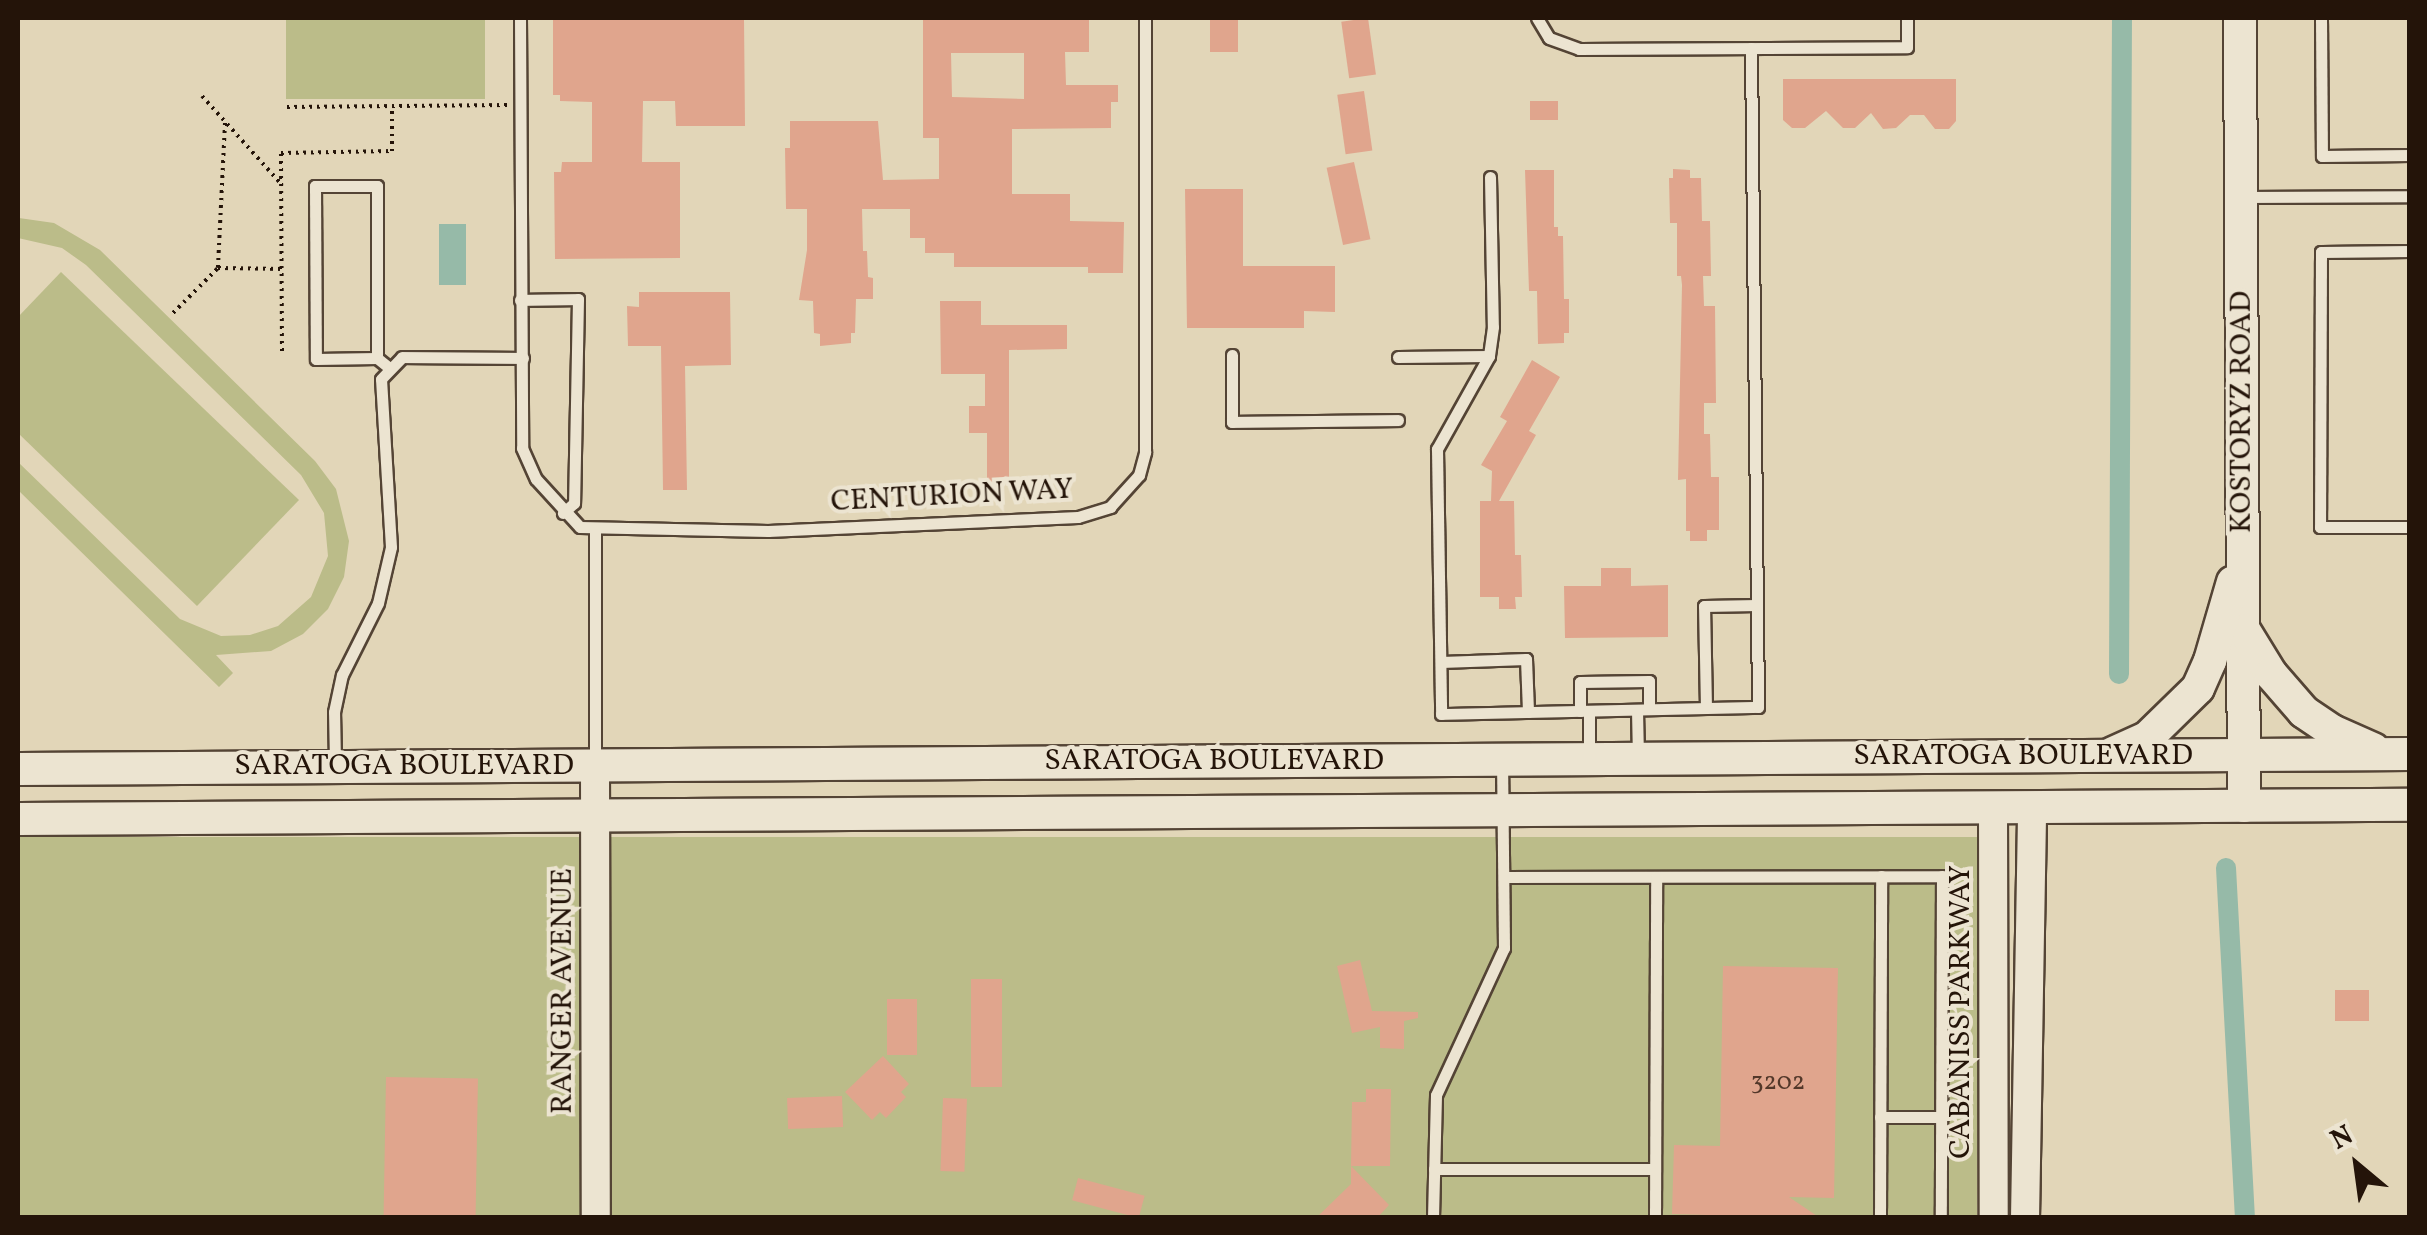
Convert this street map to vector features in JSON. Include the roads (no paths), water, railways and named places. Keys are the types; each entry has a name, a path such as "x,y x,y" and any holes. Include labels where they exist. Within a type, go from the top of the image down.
{"main road":[{"name":"KOSTORYZ ROAD","path":"2240,18 2244,806"},
{"path":"2104,756 2147,738 2198,688 2210,661 2244,544"},
{"path":"2244,630 2271,674 2304,712 2332,731 2398,754"},
{"name":"SARATOGA BOULEVARD","path":"18,769 2398,754"},
{"name":"SARATOGA BOULEVARD","path":"18,819 2410,806"}],"street":[{"name":"RANGER AVENUE","path":"595,764 596,1218"},
{"name":"CABANISS PARKWAY","path":"1993,807 1994,1218"},
{"path":"2025,1218 2032,808"}],"lane":[{"name":"CENTURION WAY","path":"520,18 522,448 536,479 563,513 580,527 596,530 768,530 1031,520 1078,516 1110,507 1124,494 1139,476 1145,452 1145,18"},
{"path":"1537,18 1550,38 1579,49 1907,47 1907,18"},
{"path":"2321,18 2322,156 2410,156"},
{"path":"1490,178 1493,327 1489,356 1436,449 1442,714 1758,707 1751,48"},
{"path":"336,767 334,712 342,675 378,604 391,548 380,379 383,363 377,186 315,186 316,359 383,363 402,358 522,358"},
{"path":"2241,197 2410,196"},
{"path":"2410,252 2321,252 2320,527 2410,527"},
{"path":"520,300 578,299 574,503 563,513"},
{"path":"1232,355 1232,422 1398,420"},
{"path":"1398,357 1489,356"},
{"path":"595,764 596,530"},
{"path":"1706,708 1704,606 1757,605"},
{"path":"1440,662 1526,658 1528,712"},
{"path":"1589,757 1580,682 1648,681 1638,757"},
{"path":"1434,1218 1436,1094 1502,959 1502,759"},
{"path":"1655,1218 1656,876"},
{"path":"1880,1218 1881,876"},
{"path":"1504,877 1942,876 1941,1218"},
{"path":"1880,1117 1942,1117"},
{"path":"1434,1169 1655,1169"}],"waterway":[{"path":"2119,674 2122,18"},
{"path":"2226,868 2245,1218"}]}
